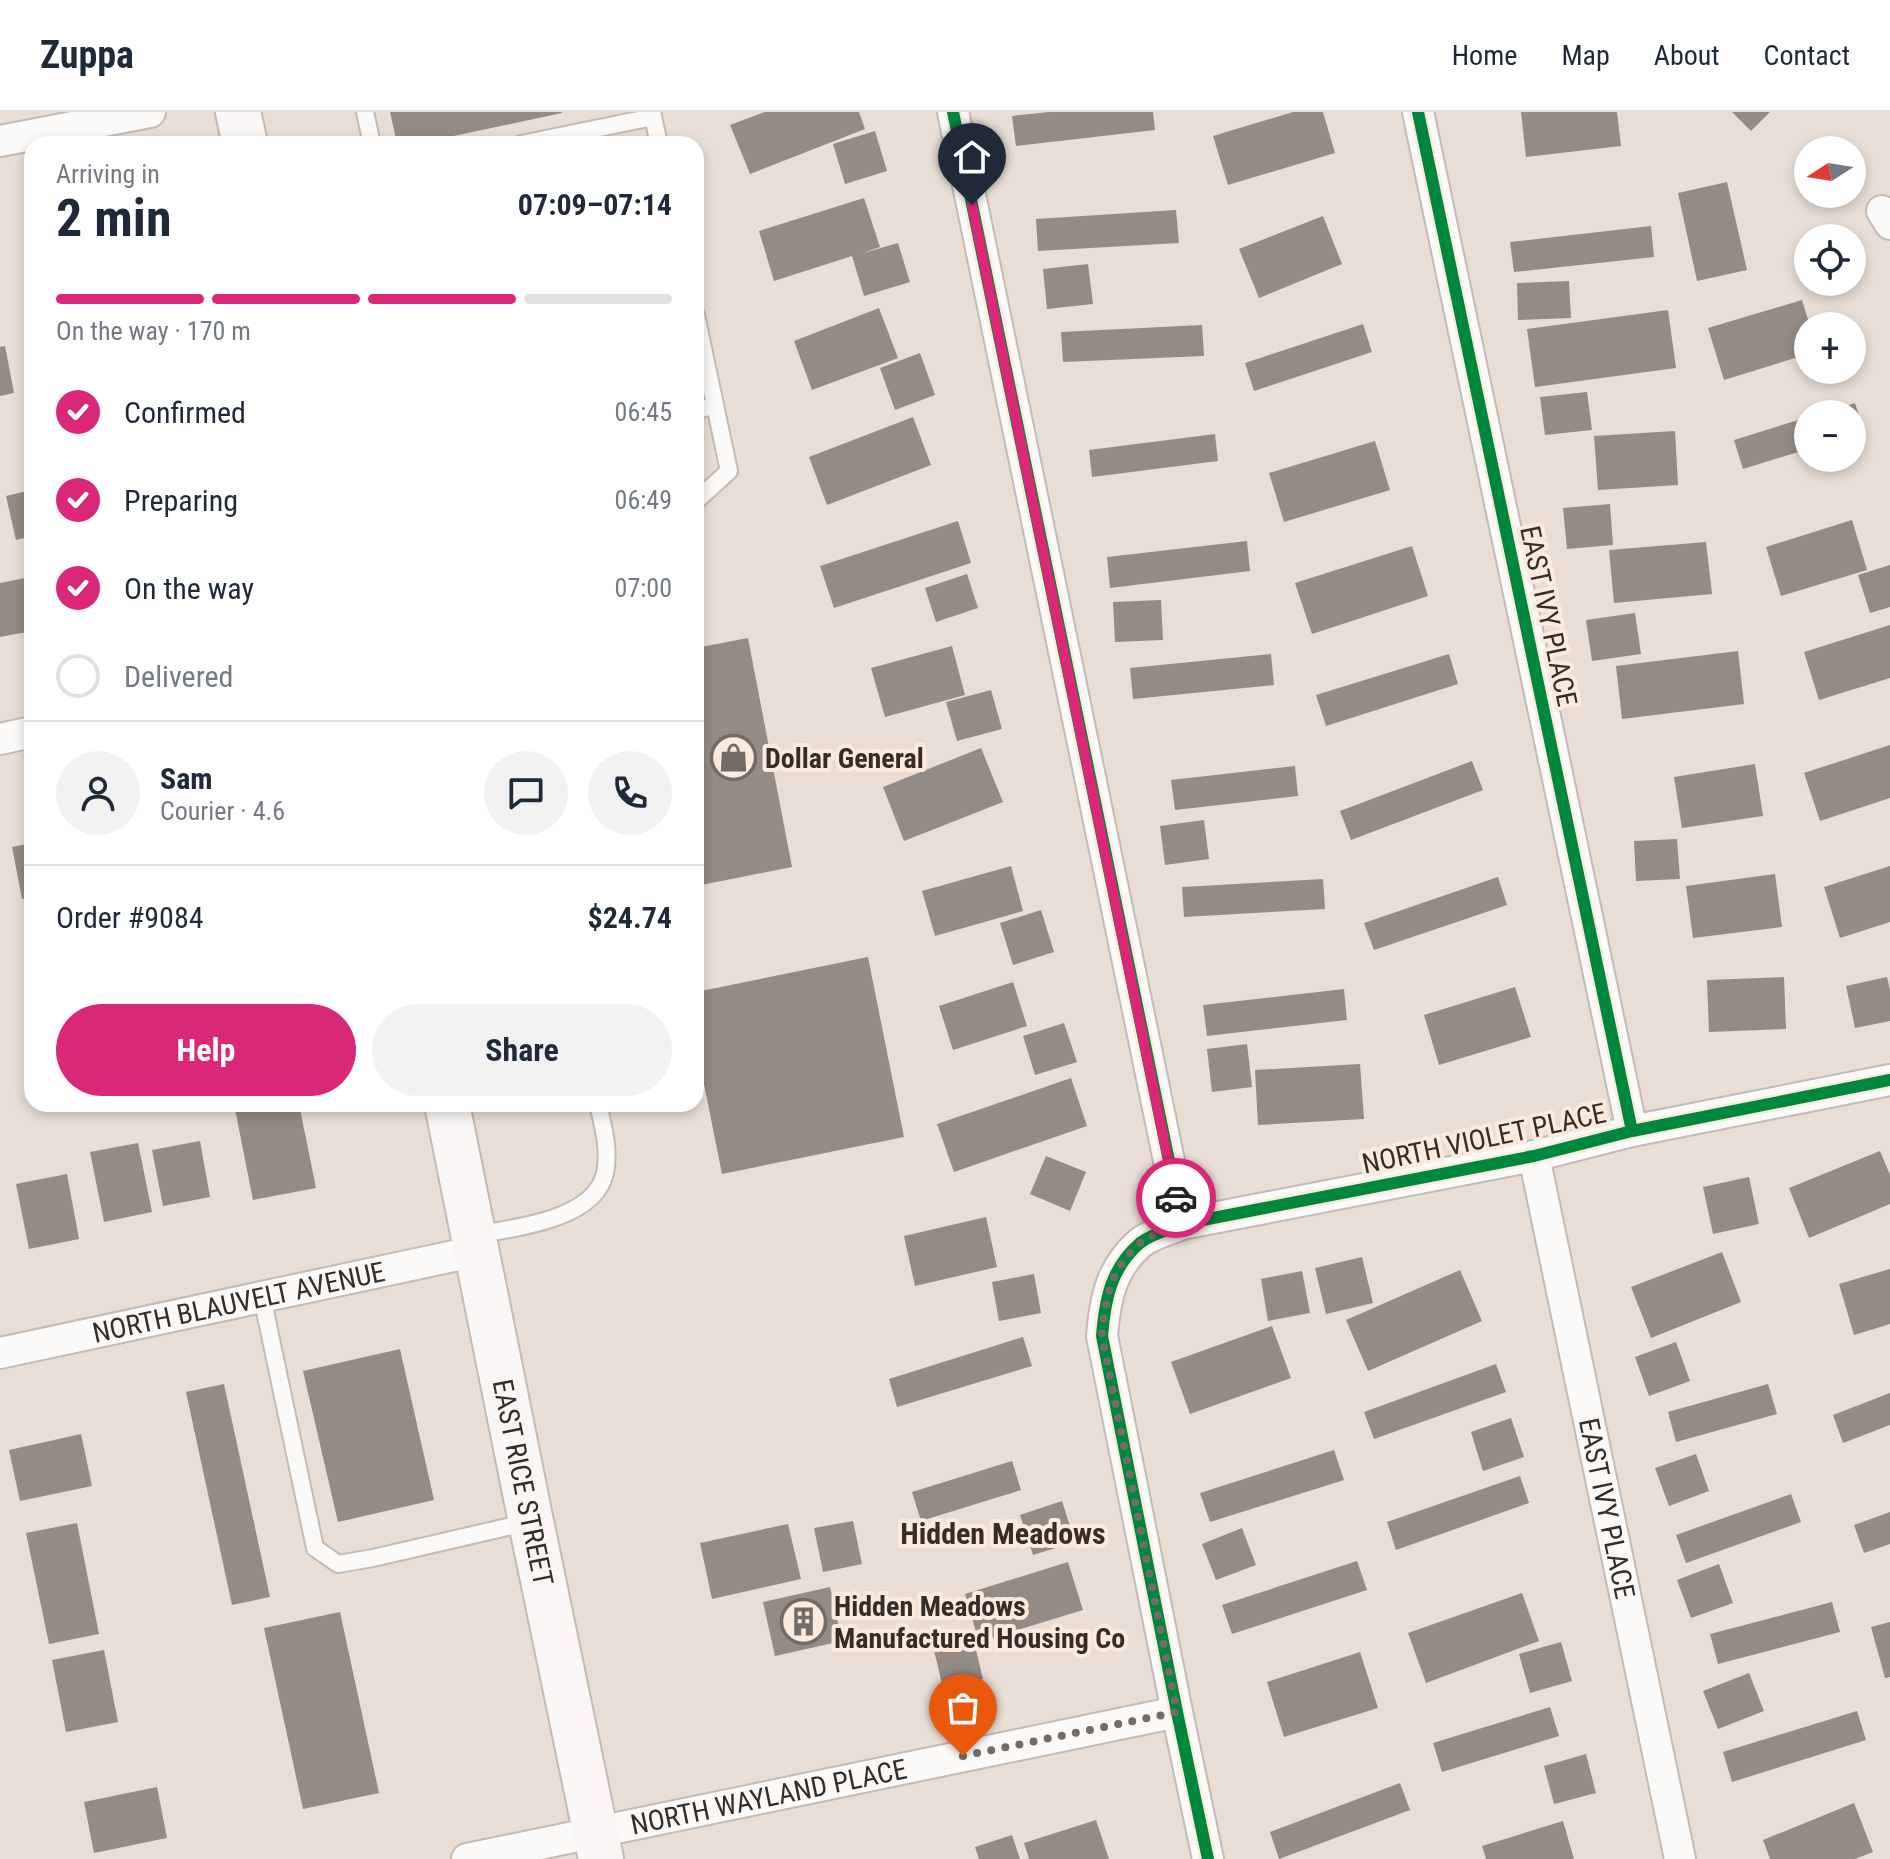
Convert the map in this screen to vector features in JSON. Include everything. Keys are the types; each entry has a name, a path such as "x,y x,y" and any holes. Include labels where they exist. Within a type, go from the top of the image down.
{"main road":[{"path":"238,112 243,136"},
{"name":"EAST RICE STREET","path":"449,1112 599,1846"}],"street":[{"path":"26,136 150,112"},
{"path":"953,112 1182,1224"},
{"name":"EAST IVY PLACE","path":"1418,112 1632,1131"},
{"path":"0,141 24,136"},
{"path":"0,739 24,734"},
{"name":"NORTH VIOLET PLACE","path":"1208,1859 1102,1336 1104,1309 1117,1268 1142,1241 1182,1224 1534,1156 1632,1131 1890,1080"},
{"name":"EAST IVY PLACE","path":"1534,1156 1680,1859"},
{"name":"NORTH BLAUVELT AVENUE","path":"0,1353 262,1297 476,1243"},
{"name":"NORTH WAYLAND PLACE","path":"467,1859 599,1846 1177,1712"}],"lane":[{"path":"365,112 370,136"},
{"path":"556,136 653,114 657,136"},
{"path":"704,353 729,471 704,494"},
{"path":"704,408 715,406"},
{"path":"476,1243 571,1212 594,1194 605,1175 607,1145 600,1112"},
{"path":"262,1297 315,1548 338,1564 531,1522"}],"building":[{"path":"390,112 562,112 454,136 395,136"},
{"path":"765,112 859,112 865,129 750,174 730,125"},
{"path":"1049,112 1153,112 1155,130 1016,146 1012,116"},
{"path":"1293,112 1323,112 1335,153 1228,185 1213,136"},
{"path":"1521,112 1617,112 1621,146 1526,157"},
{"path":"1732,112 1770,112 1751,131"},
{"path":"875,131 887,171 845,184 833,144"},
{"path":"1727,182 1747,270 1697,281 1678,193"},
{"path":"864,198 880,247 860,254 898,243 910,282 864,296 852,256 774,281 759,231"},
{"path":"1176,210 1179,243 1038,251 1036,219"},
{"path":"1323,216 1342,264 1259,298 1239,249"},
{"path":"1651,226 1654,257 1514,272 1510,242"},
{"path":"1088,264 1093,304 1047,309 1043,269"},
{"path":"1569,281 1571,318 1518,320 1517,283"},
{"path":"1802,300 1806,312 1794,312 1794,358 1724,380 1708,328"},
{"path":"879,308 898,358 812,390 794,341"},
{"path":"1668,310 1676,368 1535,387 1527,329"},
{"path":"1363,324 1372,352 1254,391 1245,363"},
{"path":"1202,325 1204,356 1063,362 1061,332"},
{"path":"5,346 14,393 0,396 0,347"},
{"path":"920,353 935,395 895,410 880,368"},
{"path":"1587,392 1592,430 1545,435 1540,397"},
{"path":"913,417 931,465 827,505 809,457"},
{"path":"1794,421 1794,453 1743,469 1734,440"},
{"path":"1675,431 1678,485 1598,490 1594,436"},
{"path":"1215,434 1218,461 1092,477 1089,450"},
{"path":"1375,441 1390,490 1284,522 1269,473"},
{"path":"24,492 24,538 16,540 6,496"},
{"path":"1610,504 1613,545 1567,549 1563,508"},
{"path":"1852,520 1867,570 1781,596 1766,547"},
{"path":"958,521 971,563 834,608 820,566"},
{"path":"1247,541 1250,571 1110,588 1107,557"},
{"path":"1706,542 1712,594 1614,603 1609,550"},
{"path":"1412,546 1428,596 1312,634 1295,583"},
{"path":"1890,565 1890,607 1870,613 1858,575"},
{"path":"967,574 978,608 936,622 925,588"},
{"path":"24,578 24,632 0,637 0,583"},
{"path":"1161,600 1163,640 1115,642 1113,602"},
{"path":"1635,613 1641,654 1592,661 1586,620"},
{"path":"1890,625 1890,678 1819,700 1804,652"},
{"name":"Dollar General","path":"748,638 792,867 704,884 704,646"},
{"path":"952,646 965,695 885,717 871,668"},
{"path":"1738,651 1744,704 1622,719 1616,666"},
{"path":"1271,654 1274,685 1133,699 1130,668"},
{"path":"1449,654 1458,684 1326,726 1316,695"},
{"path":"991,690 1002,729 957,741 946,702"},
{"path":"1890,745 1890,798 1820,821 1804,773"},
{"path":"981,748 1003,802 904,841 883,787"},
{"path":"1472,761 1483,790 1351,840 1340,811"},
{"path":"1755,764 1763,816 1682,828 1674,777"},
{"path":"1295,766 1298,796 1175,810 1171,780"},
{"path":"1204,820 1209,859 1165,865 1160,826"},
{"path":"1677,839 1680,879 1636,881 1634,841"},
{"path":"24,845 24,899 22,899 12,847"},
{"path":"1011,866 1023,911 935,936 922,891"},
{"path":"1890,866 1890,922 1840,938 1824,887"},
{"path":"1775,874 1782,927 1693,938 1686,886"},
{"path":"1498,877 1507,905 1374,950 1364,923"},
{"path":"1323,879 1325,909 1184,917 1182,887"},
{"path":"1041,910 1054,952 1013,965 1000,923"},
{"path":"868,957 904,1137 722,1174 704,1084 704,990"},
{"path":"1784,977 1786,1029 1709,1032 1707,980"},
{"path":"1887,977 1890,1021 1855,1028 1846,986"},
{"path":"1013,982 1027,1026 953,1050 939,1006"},
{"path":"1515,987 1531,1037 1439,1065 1424,1015"},
{"path":"1344,989 1347,1020 1207,1036 1203,1005"},
{"path":"1064,1023 1077,1062 1035,1075 1023,1036"},
{"path":"1247,1044 1252,1087 1212,1092 1207,1049"},
{"path":"1360,1064 1364,1119 1258,1125 1255,1070"},
{"path":"1071,1078 1087,1126 954,1172 937,1124"},
{"path":"236,1112 301,1112 316,1188 253,1200"},
{"path":"200,1141 210,1197 163,1206 152,1150"},
{"path":"138,1143 152,1212 104,1222 90,1152"},
{"path":"1880,1151 1890,1175 1890,1204 1809,1238 1789,1188"},
{"path":"1046,1156 1086,1172 1070,1211 1030,1194"},
{"path":"67,1174 79,1239 29,1249 16,1184"},
{"path":"1749,1177 1759,1224 1713,1234 1703,1187"},
{"path":"986,1217 997,1267 915,1286 904,1236"},
{"path":"1722,1252 1741,1302 1651,1338 1631,1287"},
{"path":"1362,1257 1373,1303 1326,1314 1315,1268"},
{"path":"1890,1269 1890,1324 1854,1335 1839,1284"},
{"path":"1460,1270 1482,1321 1368,1371 1346,1320"},
{"path":"1302,1271 1310,1313 1268,1321 1261,1279"},
{"path":"1034,1274 1041,1313 999,1321 992,1282"},
{"path":"1272,1326 1291,1378 1190,1414 1171,1362"},
{"path":"1023,1337 1032,1366 897,1407 889,1379"},
{"path":"1676,1342 1690,1381 1649,1396 1635,1357"},
{"path":"400,1349 434,1500 338,1522 303,1371"},
{"path":"1496,1364 1506,1392 1374,1439 1364,1412"},
{"path":"224,1384 270,1597 232,1605 186,1392"},
{"path":"1768,1384 1777,1414 1676,1442 1668,1412"},
{"path":"1890,1393 1890,1425 1843,1443 1833,1415"},
{"path":"1511,1418 1524,1457 1483,1471 1471,1432"},
{"path":"81,1434 92,1486 20,1501 9,1450"},
{"path":"1334,1450 1344,1480 1210,1522 1200,1493"},
{"path":"1696,1454 1709,1491 1669,1506 1655,1468"},
{"path":"1012,1461 1021,1490 921,1521 912,1492"},
{"path":"1520,1476 1529,1503 1396,1550 1387,1522"},
{"path":"1791,1494 1801,1522 1686,1563 1676,1535"},
{"path":"1062,1501 1075,1542 1033,1555 1020,1515"},
{"path":"1890,1512 1890,1544 1864,1553 1854,1525"},
{"path":"853,1521 862,1564 823,1572 814,1528"},
{"path":"77,1523 99,1634 49,1644 26,1533"},
{"path":"788,1524 801,1579 712,1599 700,1543"},
{"path":"1242,1528 1256,1565 1216,1580 1202,1544"},
{"path":"1357,1561 1367,1590 1232,1634 1222,1605"},
{"path":"1068,1562 1083,1610 979,1642 965,1594"},
{"path":"1719,1564 1733,1603 1691,1618 1677,1580"},
{"name":"Hidden Meadows Manufactured Housing Co","path":"830,1587 842,1641 775,1656 763,1602"},
{"path":"1522,1593 1539,1641 1426,1683 1408,1633"},
{"path":"1832,1602 1840,1632 1718,1664 1710,1634"},
{"path":"340,1612 379,1793 303,1809 264,1628"},
{"path":"1890,1622 1890,1677 1885,1678 1871,1627"},
{"path":"973,1638 983,1679 943,1688 933,1646"},
{"path":"1561,1642 1572,1681 1530,1693 1519,1654"},
{"path":"104,1650 118,1722 66,1732 52,1660"},
{"path":"1360,1652 1378,1708 1284,1737 1267,1682"},
{"path":"1749,1673 1764,1711 1718,1729 1703,1691"},
{"path":"1550,1707 1559,1736 1442,1772 1433,1743"},
{"path":"1857,1711 1866,1740 1732,1782 1723,1752"},
{"path":"1586,1754 1596,1793 1554,1804 1544,1766"},
{"path":"1400,1783 1410,1810 1279,1859 1270,1832"},
{"path":"157,1787 167,1838 94,1853 84,1802"},
{"path":"1854,1803 1873,1852 1855,1859 1770,1859 1763,1840"},
{"path":"1096,1820 1109,1859 1029,1859 1024,1843"},
{"path":"1563,1821 1574,1859 1486,1859 1482,1846"},
{"path":"1012,1835 1020,1859 979,1859 975,1847"}],"cycle path":[{"path":"953,112 1182,1224"},
{"path":"1418,112 1632,1131"},
{"path":"1208,1859 1102,1336 1111,1285 1130,1253 1149,1237 1182,1224 1534,1156 1632,1131 1890,1080"}],"way so far":[{"path":"963,1756 1177,1712 1102,1336 1104,1309 1117,1268 1142,1241 1182,1224 1176,1198"}],"place":[{"name":"Dollar General","path":"734,758"},
{"name":"Hidden Meadows Manufactured Housing Co","path":"803,1622"}],"district":[{"name":"Hidden Meadows","path":"1003,1534"}],"route":[{"path":"972,205 1176,1198"}]}
